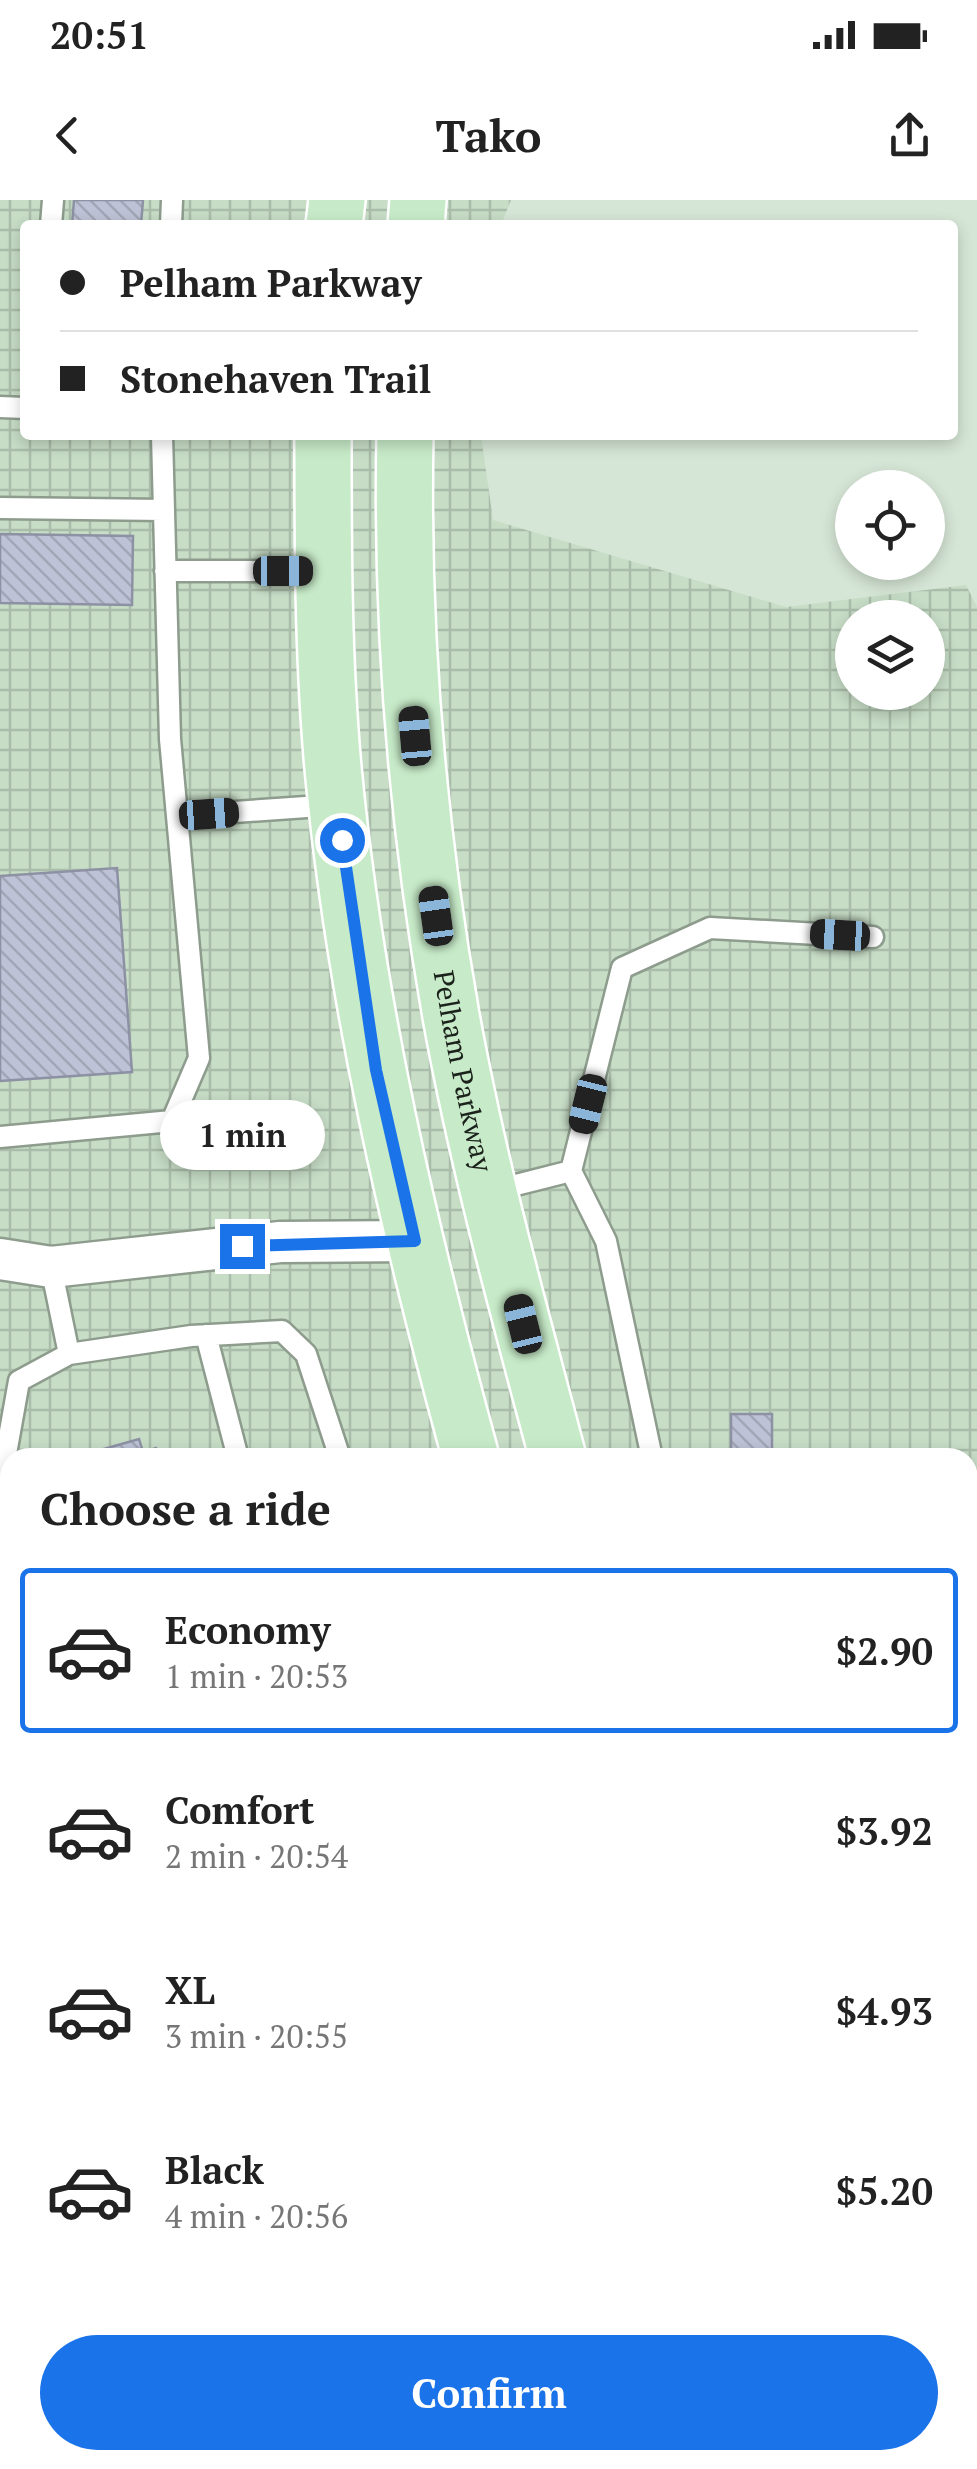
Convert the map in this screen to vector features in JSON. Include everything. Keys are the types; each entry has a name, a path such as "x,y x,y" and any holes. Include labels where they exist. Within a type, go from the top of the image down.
{"main road":[{"path":"323,440 322,564 338,805 376,1070 468,1448"},
{"name":"Pelham Parkway","path":"405,440 405,558 414,718 452,1017 494,1208 555,1448"},
{"path":"322,564 405,558"},
{"path":"415,1241 494,1208"}],"street":[{"path":"0,1259 50,1267 280,1242 415,1241"}],"lane":[{"path":"0,1137 172,1121 199,1058 170,740 162,440"},
{"path":"0,508 164,510"},
{"path":"165,571 322,564"},
{"path":"177,816 338,805"},
{"path":"650,1448 606,1241 572,1171 622,968 710,928 873,937"},
{"path":"494,1208 572,1171"},
{"path":"50,1267 69,1354"},
{"path":"7,1448 18,1381 69,1354 206,1335 282,1331 306,1354 337,1448"},
{"path":"206,1335 235,1448"}],"shaded area":[{"path":"0,200 511,200 503,220 20,220 20,440 482,440 493,520 786,607 835,601 835,710 945,710 945,600 843,600 966,585 977,607 977,1448 0,1448"}],"building":[{"path":"74,200 143,200 141,220 72,220"},
{"path":"0,534 133,536 132,605 0,603"},
{"path":"117,868 132,1072 0,1081 0,876"},
{"path":"731,1414 772,1414 772,1448 731,1448"},
{"path":"139,1439 142,1448 107,1448"}],"route":[{"path":"242,1246 415,1241 376,1070 342,840"}]}
